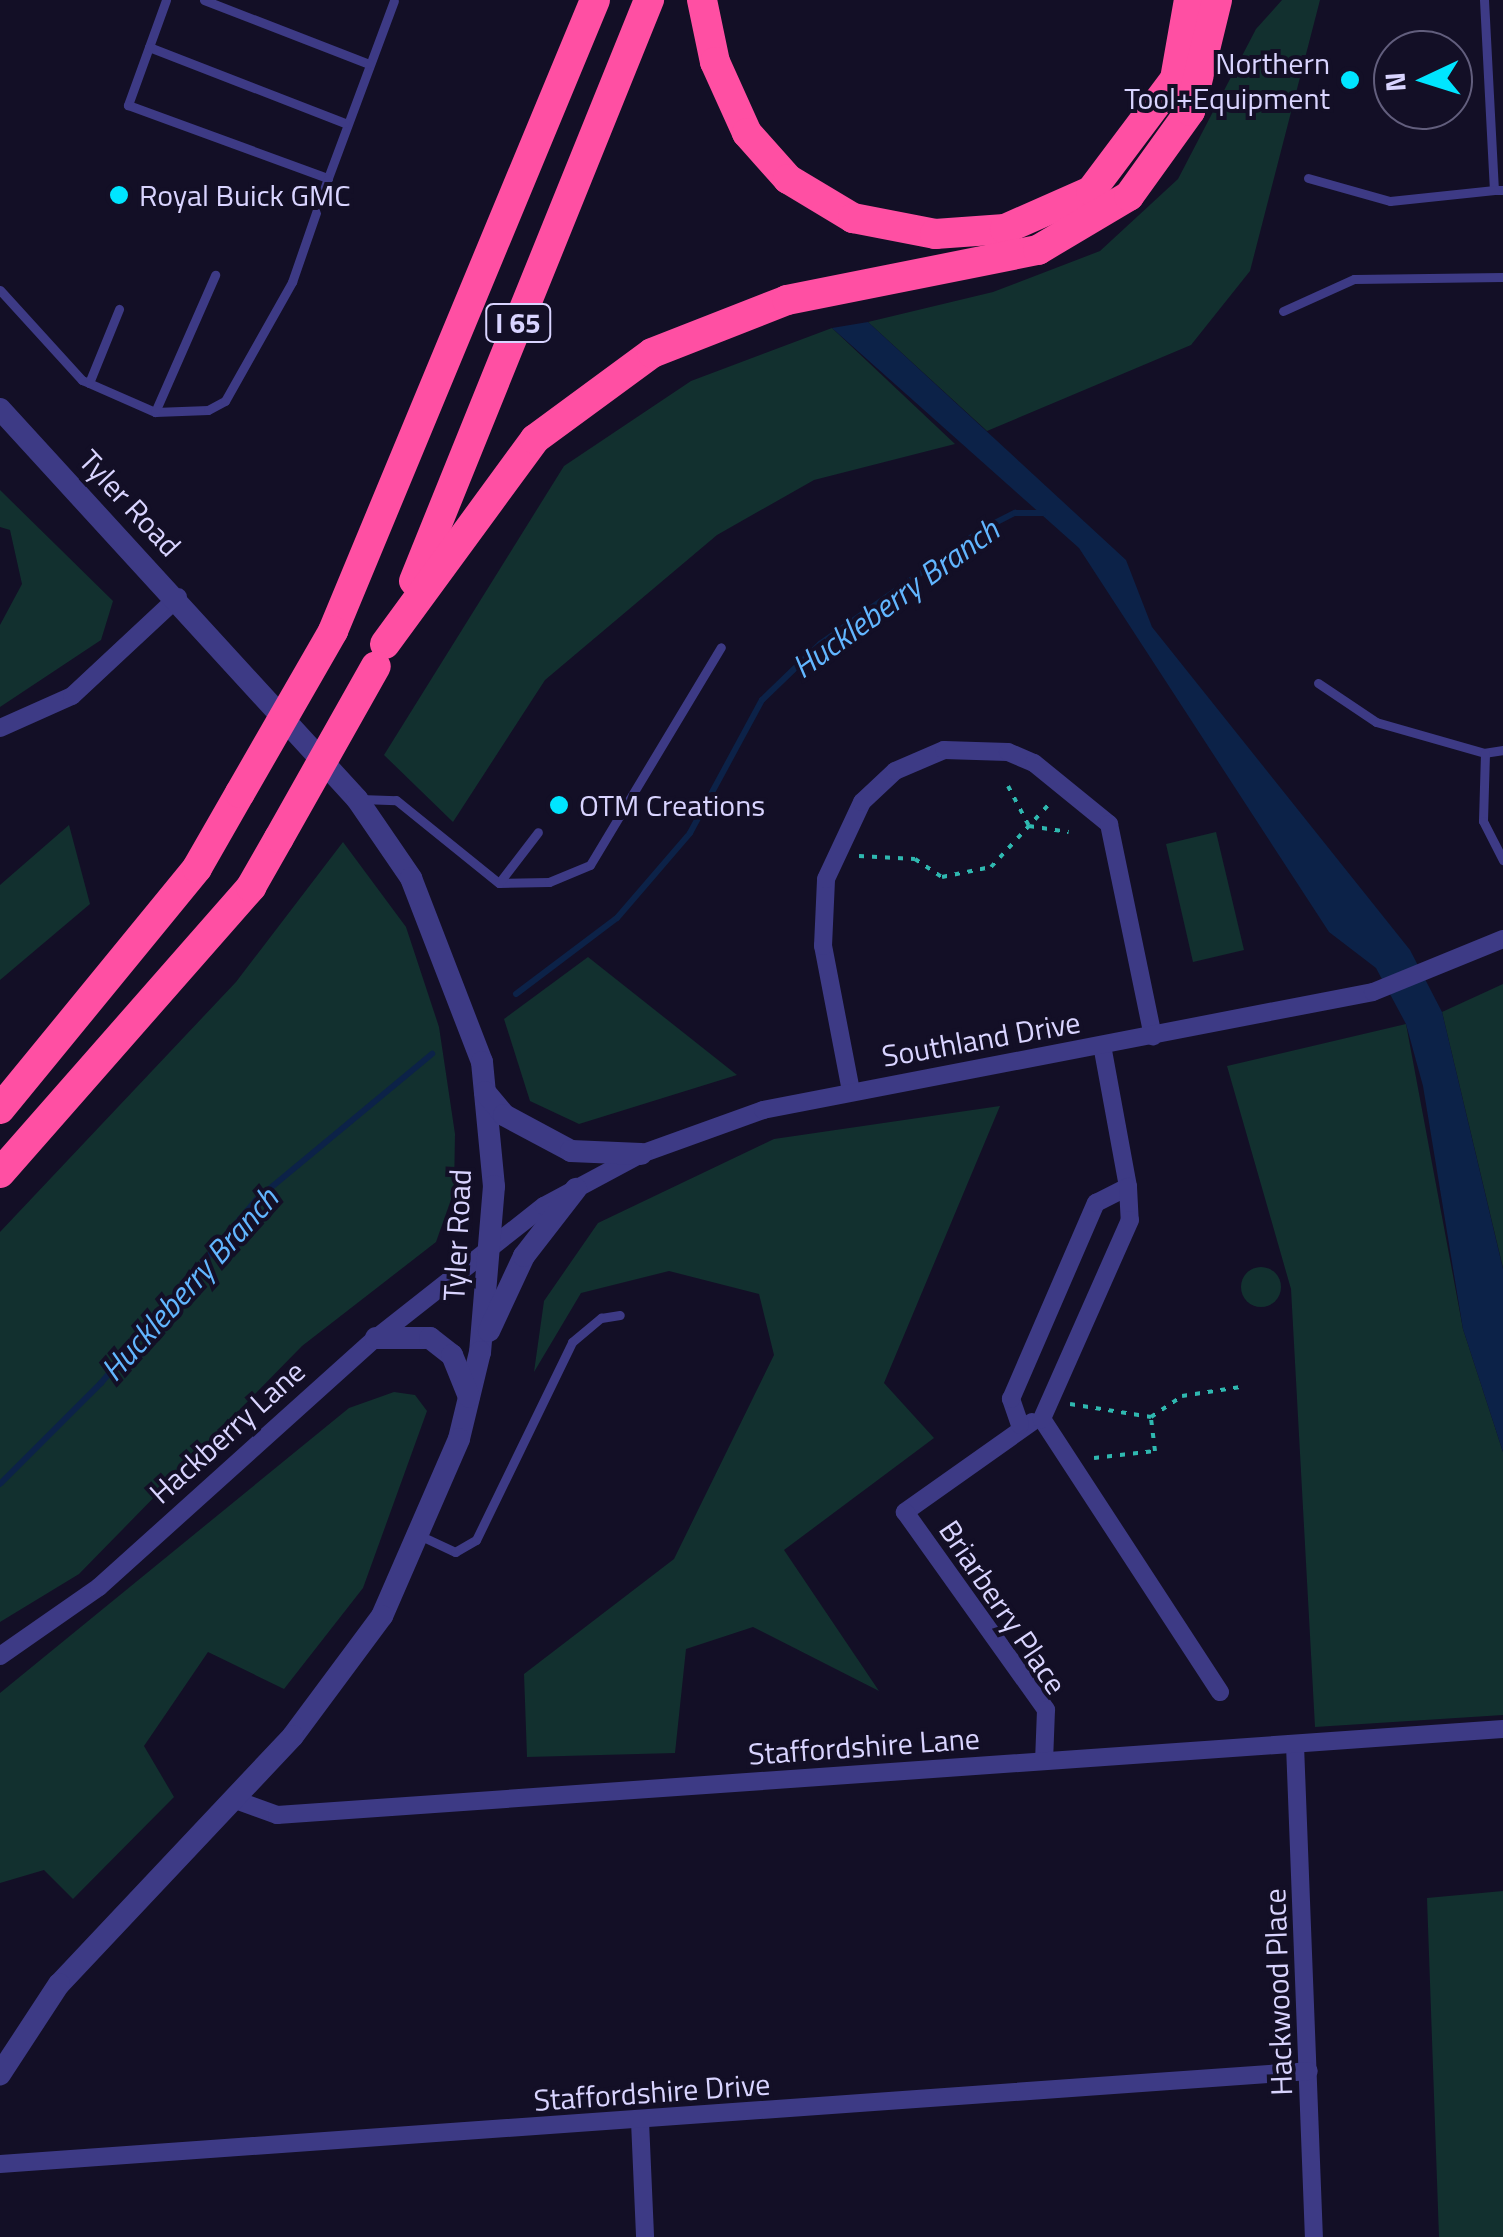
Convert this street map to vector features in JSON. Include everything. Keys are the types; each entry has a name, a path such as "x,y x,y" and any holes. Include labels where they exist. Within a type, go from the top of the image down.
{"highway":[{"name":"I 65","path":"0,1109 197,868 333,631 595,0"},
{"name":"I 65","path":"0,1173 251,887 380,655 649,0"},
{"path":"702,0 715,62 746,133 788,179 853,218 935,234 1005,229 1091,191 1176,79 1189,0"},
{"path":"380,655 535,439 652,353 786,300 1038,250 1129,196 1190,111 1217,0"}],"street":[{"name":"Tyler Road","path":"0,409 178,597 357,798 411,878 451,963 484,1092 491,1248 480,1352 469,1397 420,1536 352,1665 233,1799 59,1984 0,2074"},
{"path":"0,728 72,696 178,597"},
{"path":"850,1091 822,946 835,848 877,786 944,750 1008,752 1066,784 1109,824 1122,856 1153,1036"},
{"name":"Southland Drive","path":"491,1248 576,1189 640,1154 722,1122 850,1091 1310,1006 1426,976 1503,939"},
{"path":"1102,1045 1128,1187 1130,1220 1046,1410 1020,1424 1011,1399 1096,1202 1128,1187"},
{"path":"484,1092 504,1116 570,1151 640,1154"},
{"path":"480,1352 524,1256 576,1189"},
{"name":"Hackberry Lane","path":"0,1656 99,1588 376,1338 491,1248"},
{"path":"376,1338 430,1338 452,1354 469,1397"},
{"path":"1046,1410 1220,1692"},
{"name":"Briarberry Place","path":"1020,1424 905,1512 1046,1710 1044,1761"},
{"name":"Staffordshire Lane","path":"233,1799 277,1816 1503,1729"},
{"name":"Hackwood Place","path":"1296,1745 1314,2237"},
{"name":"Staffordshire Drive","path":"0,2164 1309,2071"},
{"path":"640,2121 645,2237"}],"lane":[{"path":"166,0 128,105 328,178"},
{"path":"204,0 368,64"},
{"path":"0,290 52,356 89,383 155,412 225,401 292,282 345,123 393,0"},
{"path":"1308,178 1390,201 1498,190 1484,0"},
{"path":"149,47 345,123"},
{"path":"155,412 215,275"},
{"path":"1283,312 1354,279 1503,278"},
{"path":"89,383 118,309"},
{"path":"357,798 396,800 500,882 549,882 590,865 721,646"},
{"path":"1318,683 1376,722 1485,753 1503,750"},
{"path":"1485,753 1483,822 1503,860"},
{"path":"500,882 538,832"},
{"path":"420,1536 446,1552 476,1540 572,1342 601,1318 620,1315"}],"path":[{"path":"835,848 915,859 942,877 991,867 1066,784"},
{"path":"1008,786 1029,826"},
{"path":"1029,826 1068,832"},
{"path":"1046,1410 1150,1417 1182,1396 1240,1387"},
{"path":"1094,1458 1155,1451 1150,1417"}],"green space":[{"path":"1282,0 1320,0 1250,271 1191,345 987,431 868,322 993,292 1100,251 1178,179 1256,29"},
{"path":"832,328 955,444 814,480 717,535 545,680 453,822 384,755 564,466 691,381"},
{"path":"0,490 113,601 101,640 0,707 0,625 22,584 10,530 0,527"},
{"path":"69,825 90,904 0,980 0,885"},
{"path":"1216,832 1244,950 1193,962 1166,844"},
{"path":"343,842 406,927 439,1027 455,1134 454,1191 436,1242 302,1346 79,1574 0,1622 0,1232 236,982"},
{"path":"588,957 737,1075 579,1124 530,1101 504,1019"},
{"path":"1503,984 1503,1268 1442,1012"},
{"path":"1406,1024 1463,1329 1503,1452 1503,1715 1315,1727 1291,1289 1227,1066"},
{"path":"1000,1106 884,1383 934,1438 784,1550 879,1691 753,1627 686,1649 675,1753 527,1757 524,1674 674,1559 774,1355 759,1294 669,1271 581,1293 534,1372 544,1301 598,1223 774,1139"},
{"path":"1261,1267 1275,1273 1281,1287 1275,1301 1261,1307 1247,1301 1241,1287 1247,1273"},
{"path":"394,1392 415,1395 427,1411 363,1588 284,1689 208,1652 144,1746 174,1797 73,1899 44,1870 0,1883 0,1693 349,1408"},
{"path":"1503,1891 1503,2237 1439,2237 1427,1898"}],"water":[{"path":"868,322 1126,560 1152,627 1410,950 1442,1012 1503,1269 1503,1452 1463,1329 1423,1086 1406,1024 1376,968 1329,932 1079,548 832,328"}],"waterway":[{"name":"Huckleberry Branch","path":"516,994 617,918 690,833 762,700 820,644 983,529 1015,513 1043,513"},
{"name":"Huckleberry Branch","path":"0,1484 101,1383 256,1200 432,1054"}],"place":[{"name":"Northern Tool+Equipment","path":"1350,80"},
{"name":"Royal Buick GMC","path":"119,195"},
{"name":"OTM Creations","path":"559,805"}]}
